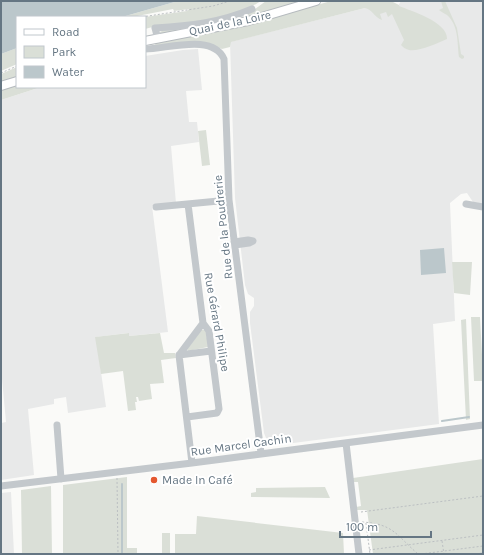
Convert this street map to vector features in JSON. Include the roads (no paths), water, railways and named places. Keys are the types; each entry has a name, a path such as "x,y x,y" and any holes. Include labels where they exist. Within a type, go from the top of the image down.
{"main road":[{"name":"Quai de la Loire","path":"146,41 248,21 316,1"},
{"path":"1,86 16,81"}],"street":[{"path":"158,39 155,28 195,25 236,16 252,9"},
{"name":"Rue de la Poudrerie","path":"146,49 201,45 209,46 220,52 223,56 226,95 229,200 261,454"},
{"path":"156,207 229,200"},
{"name":"Rue Gérard Philipe","path":"187,417 217,413 219,410 209,331 203,323 188,204"},
{"path":"466,204 483,207"},
{"path":"192,463 179,355 203,323"},
{"path":"179,355 211,351"},
{"path":"57,424 61,478"},
{"name":"Rue Marcel Cachin","path":"1,486 483,425"},
{"path":"346,443 359,554"}],"water":[{"path":"1,1 178,1 126,16 16,16 16,48 1,54"},
{"path":"444,248 446,273 421,275 420,250"}],"waterway":[{"path":"442,421 469,417"},
{"path":"122,484 122,554"}],"place":[{"name":"Made In Café","path":"154,480"}]}
